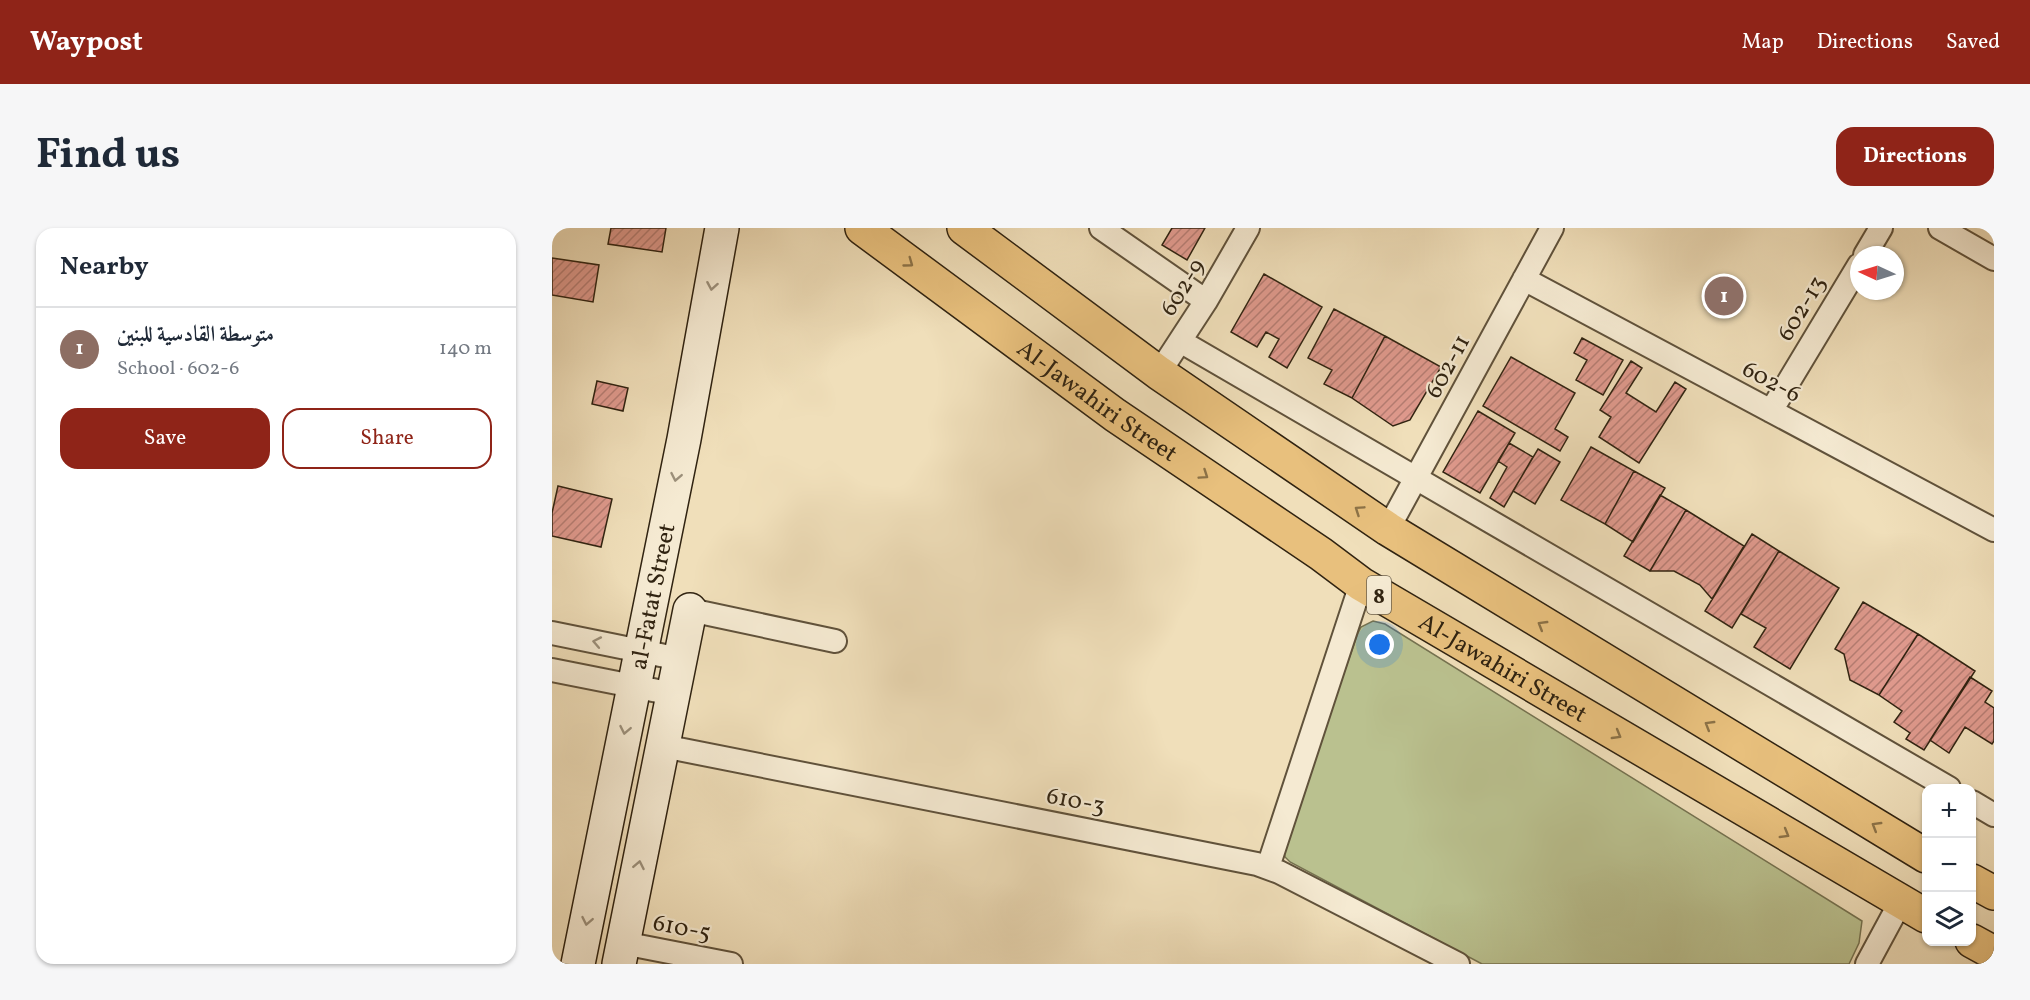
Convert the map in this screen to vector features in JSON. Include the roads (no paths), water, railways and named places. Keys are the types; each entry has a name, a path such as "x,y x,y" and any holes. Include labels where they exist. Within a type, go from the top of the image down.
{"main road":[{"name":"Al-Jawahiri Street","path":"862,228 1115,415 1321,554 1361,585 1914,908"},
{"path":"964,228 1159,373 1388,530 1922,854"},
{"path":"1976,884 1994,894"},
{"path":"1976,943 1994,953"}],"street":[{"name":"al-Fatat Street","path":"578,964 684,439 722,228"},
{"path":"1101,228 1206,301"},
{"name":"602-9","path":"1159,373 1206,301 1248,228"},
{"name":"602-11","path":"1388,530 1552,228"},
{"path":"1870,246 1881,228"},
{"path":"1940,228 1994,259"},
{"name":"602-6","path":"1524,279 1994,530"},
{"name":"602-13","path":"1771,411 1850,280"},
{"path":"1180,341 1940,784"},
{"path":"1268,867 1361,585"},
{"name":"al-Fatat Street","path":"621,954 690,609"},
{"path":"690,609 835,641"},
{"path":"552,633 680,659"},
{"path":"552,670 673,694"},
{"name":"610-3","path":"663,746 1268,867 1458,964"},
{"path":"1976,805 1994,815"},
{"path":"1867,964 1914,908"},
{"name":"610-5","path":"621,954 731,964"}],"place":[{"name":"متوسطة القادسية للبنين","path":"1724,296"}]}
